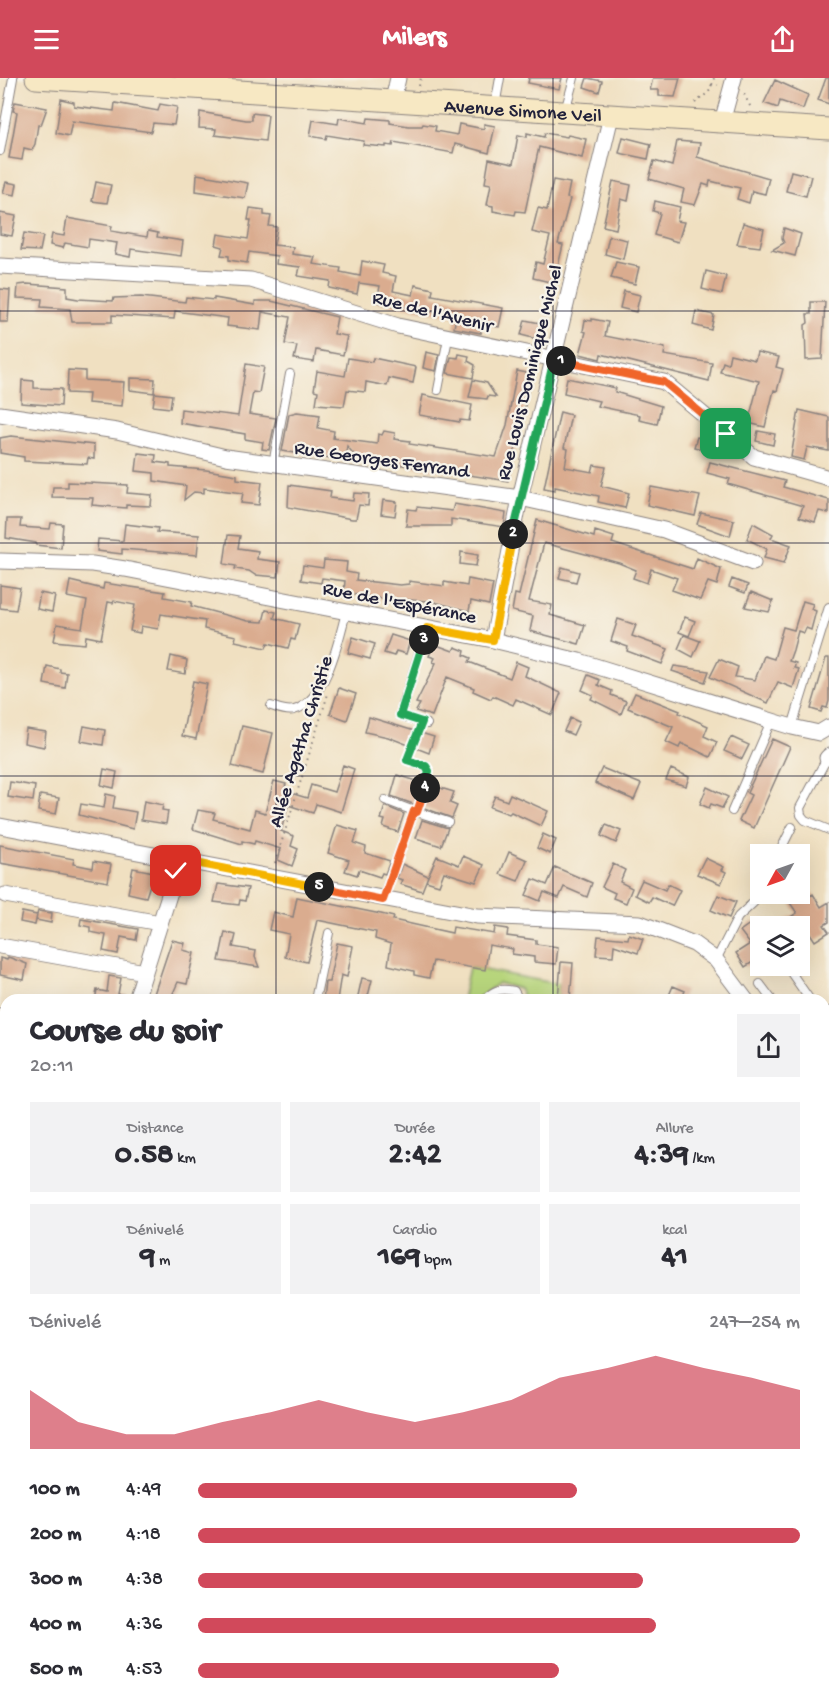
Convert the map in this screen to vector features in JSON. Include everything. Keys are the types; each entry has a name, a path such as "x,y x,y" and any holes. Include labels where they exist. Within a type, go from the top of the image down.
{"street":[{"name":"Avenue Simone Veil","path":"36,78 209,84 611,116 829,129"},
{"path":"393,100 398,78"},
{"path":"722,122 737,85"},
{"name":"Rue Louis Dominique Michel","path":"493,640 520,498 611,116"},
{"name":"Rue de l'Avenir","path":"0,266 251,280 398,326 664,382 754,457 829,478"},
{"name":"Rue Georges Ferrand","path":"0,414 117,431 226,457 520,498 664,530 753,563"},
{"name":"Rue de l'Espérance","path":"0,561 92,564 125,569 493,640 579,662 792,727 824,730"},
{"path":"0,826 477,916 640,923 694,944 716,960 742,994"},
{"path":"138,994 180,860"},
{"path":"5,895 160,923"},
{"path":"0,946 145,972"}],"lane":[{"path":"0,151 13,78"},
{"path":"495,107 500,78"},
{"path":"564,112 574,78"},
{"path":"438,390 448,338"},
{"path":"273,464 290,374"},
{"path":"792,727 829,607"},
{"path":"271,706 295,710 318,691 326,676 346,612"},
{"path":"424,723 400,715 427,628"},
{"path":"732,811 771,721"},
{"path":"828,757 800,808 805,820 829,830"},
{"path":"385,800 448,822"},
{"path":"383,900 415,811"},
{"path":"784,844 792,827"},
{"path":"716,960 738,916 752,904"},
{"path":"316,994 328,933"},
{"path":"793,976 806,994"},
{"path":"760,984 768,994"},
{"path":"491,994 502,988 514,991 516,994"}],"path":[{"path":"418,91 421,78"},
{"path":"714,78 712,84 718,86"},
{"path":"737,85 755,111"},
{"name":"Allée Agatha Christie","path":"273,872 331,684"},
{"path":"415,811 429,771 426,766 407,760 424,723"}],"green space":[{"path":"469,967 559,984 558,994 522,994 519,989 498,983 484,994 463,994"}],"building":[{"path":"529,78 562,78 559,89 528,83"},
{"path":"587,78 602,81 599,92 584,87"},
{"path":"653,78 680,78 675,97 659,96 659,90 650,90"},
{"path":"826,78 829,78 829,104 818,100"},
{"path":"775,80 808,95 803,109 780,101 778,108 764,103"},
{"path":"61,99 74,102 74,106 114,111 115,103 158,111 160,104 177,107 174,125 153,123 151,132 72,121 69,136 56,133"},
{"path":"15,102 47,108 41,125 38,125 35,144 32,150 24,148 22,160 9,158 17,112 13,111"},
{"path":"200,112 246,120 252,120 252,113 268,115 265,141 215,135 216,129 199,128"},
{"path":"339,118 367,123 368,118 390,120 390,123 409,126 422,126 423,124 436,126 435,131 457,135 459,124 484,129 484,124 495,126 489,153 455,144 453,153 394,142 393,146 386,145 386,147 363,145 364,141 327,135 326,139 310,136 313,120 338,124"},
{"path":"527,133 544,137 545,133 586,139 582,158 539,147 525,212 516,211 515,215 493,211 493,206 487,205 491,184 485,183 489,159 513,164 518,135 527,137"},
{"path":"623,137 651,144 648,159 619,153"},
{"path":"677,141 700,143 697,157 769,178 765,194 752,191 749,203 737,199 740,188 710,181 709,186 703,184 695,205 681,202 684,189 649,179 654,161 672,166"},
{"path":"791,171 811,176 806,196 786,191"},
{"path":"197,174 248,183 245,198 196,191"},
{"path":"553,180 570,183 567,198 570,199 558,244 563,245 554,283 533,278 536,262 543,264 550,236 532,232 538,208 547,210"},
{"path":"613,181 631,185 628,201 621,199 616,229 603,226"},
{"path":"6,182 17,184 15,195 3,193"},
{"path":"96,182 111,185 107,203 92,201"},
{"path":"655,201 680,207 677,221 684,222 678,242 654,235 660,213 653,211"},
{"path":"250,208 264,210 264,215 271,216 269,226 277,227 274,245 293,247 292,254 315,257 313,264 341,268 340,272 360,276 362,261 384,265 382,273 396,276 393,291 413,295 415,285 433,289 432,295 503,308 499,327 482,324 481,333 454,328 456,316 377,302 380,286 359,283 357,294 329,288 330,281 298,276 300,267 276,264 277,256 249,252 247,263 229,260 229,256 221,255 223,247 216,245 218,234 248,239"},
{"path":"0,213 16,216 12,236 0,234"},
{"path":"67,218 112,226 111,231 147,237 148,231 158,233 157,237 183,241 181,256 131,249 130,257 115,254 117,243 89,239 88,247 65,243 63,248 50,245 52,234 64,236"},
{"path":"743,223 764,229 760,247 737,244"},
{"path":"784,228 801,234 795,256 772,250 784,243 782,238"},
{"path":"24,233 43,236 40,251 21,250"},
{"path":"609,236 627,240 623,259 605,254"},
{"path":"616,262 639,267 635,284 611,278"},
{"path":"706,271 726,276 722,294 702,289"},
{"path":"18,285 67,287 67,297 78,299 113,301 114,298 141,297 185,302 186,297 214,300 214,298 255,305 255,301 271,301 337,317 334,334 347,336 343,355 316,350 314,362 294,359 297,346 285,344 290,317 262,312 260,330 227,326 228,318 175,311 174,319 112,315 112,322 72,322 70,309 41,307 42,299 17,298"},
{"path":"0,289 10,290 8,322 0,322"},
{"path":"624,291 640,295 636,312 620,308"},
{"path":"811,302 825,302 822,359 806,360 805,325 808,323 807,314 811,314"},
{"path":"696,311 714,315 711,330 693,325"},
{"path":"592,319 608,322 605,336 665,348 664,355 712,363 709,381 601,354 600,359 580,354 586,332 583,331 585,320 592,321"},
{"path":"525,320 545,324 541,340 521,335"},
{"path":"426,352 439,355 436,371 423,368"},
{"path":"757,352 779,357 776,367 783,369 777,391 774,390 765,427 748,423 759,381 720,372 723,362 728,364 730,354 755,360"},
{"path":"459,354 469,356 468,361 475,365 473,378 447,373 451,357 458,358"},
{"path":"348,358 372,362 373,358 416,367 413,383 389,378 387,386 366,382 365,392 347,390 344,406 316,404 318,391 314,390 317,371 345,376"},
{"path":"246,364 264,367 259,393 253,392 249,414 276,418 269,450 262,449 263,442 245,439 245,434 180,423 181,409 238,416"},
{"path":"68,370 85,371 85,380 124,382 122,406 88,403 89,394 67,393"},
{"path":"517,371 532,374 508,481 357,458 347,446 345,458 339,457 338,459 282,451 289,414 297,412 320,415 318,428 334,431 333,438 377,444 378,434 382,435 384,431 395,433 394,439 410,441 409,444 496,457 507,425"},
{"path":"130,378 155,379 154,393 130,390"},
{"path":"567,378 616,388 615,392 661,406 657,424 639,420 640,415 597,406 599,401 564,393"},
{"path":"22,380 34,381 34,388 62,389 61,406 21,403"},
{"path":"473,380 487,383 496,397 488,396 487,399 469,397"},
{"path":"155,393 172,395 170,408 153,406"},
{"path":"423,395 472,405 469,421 460,420 460,422 419,415"},
{"path":"799,410 829,417 829,451 807,447 804,460 791,457"},
{"path":"560,412 571,415 564,448 568,449 565,467 592,472 594,465 606,467 601,486 629,493 625,508 598,502 599,496 555,487 555,490 544,488"},
{"path":"704,428 720,442 717,453 694,447 697,437 702,438"},
{"path":"758,431 775,434 773,445 756,441"},
{"path":"11,436 94,445 94,459 88,458 87,464 24,461 24,457 0,453 0,438"},
{"path":"138,453 156,455 155,462 170,464 170,467 237,475 237,479 262,482 259,505 241,503 243,493 204,488 204,493 194,492 184,500 186,486 154,481 154,473 136,471"},
{"path":"710,462 785,481 783,487 829,500 829,513 819,511 815,522 799,517 803,506 728,484 730,479 707,473"},
{"path":"68,482 128,485 127,493 152,495 151,506 126,505 126,508 92,505 93,498 52,497 53,487 68,487"},
{"path":"289,485 331,491 330,498 353,501 354,493 369,494 368,506 359,505 356,519 288,507"},
{"path":"651,487 700,496 695,516 647,505"},
{"path":"383,500 397,502 395,516 381,514"},
{"path":"454,504 506,513 504,527 451,519 451,526 406,526 408,509 416,510 417,507 452,511"},
{"path":"701,513 734,520 730,536 697,524"},
{"path":"7,519 21,519 20,527 50,529 51,523 63,524 61,548 6,538"},
{"path":"537,520 594,537 595,531 614,537 612,543 693,569 697,558 721,569 717,585 708,582 700,600 672,590 677,578 651,569 647,583 633,578 636,570 619,563 544,543 529,601 552,605 550,615 585,625 579,644 530,631 533,616 512,611 515,594 519,595"},
{"path":"753,523 773,534 771,538 791,545 784,563 764,558 767,549 747,539"},
{"path":"125,524 158,528 157,532 199,535 197,555 122,549 122,554 97,551 98,539 123,541"},
{"path":"228,535 240,536 238,548 258,551 257,559 280,562 278,577 255,575 249,571 235,569 236,566 224,564"},
{"path":"461,552 478,555 476,566 460,564"},
{"path":"324,560 347,562 346,572 357,574 356,580 400,585 409,584 409,581 444,586 444,582 467,586 468,579 493,584 489,605 471,601 469,611 430,601 384,599 344,593 345,581 322,578 321,583 301,580 303,565 323,568"},
{"path":"562,567 579,572 576,582 559,578"},
{"path":"732,579 748,585 745,593 729,587"},
{"path":"70,581 103,589 104,583 165,592 164,597 192,602 191,606 248,621 263,622 266,610 276,612 274,618 299,624 295,640 291,639 288,648 268,643 266,648 235,641 236,636 204,629 205,621 161,614 158,629 141,626 140,633 130,631 135,605 114,601 113,603 108,602 101,639 86,636 85,644 54,641 57,624 82,628 87,601 67,597"},
{"path":"0,585 20,588 16,610 0,608"},
{"path":"751,592 773,601 769,612 745,607"},
{"path":"40,593 55,596 52,612 37,609"},
{"path":"803,601 813,604 811,609 816,611 811,630 806,628 804,633 798,631 789,661 796,663 794,668 799,669 793,688 778,682 768,703 710,677 719,659 738,667 735,677 755,680 764,656 774,659 783,627 794,630"},
{"path":"685,617 695,621 689,636 679,632"},
{"path":"618,619 636,625 632,636 668,649 662,664 627,651 628,647 611,641"},
{"path":"391,635 410,641 406,654 396,651 394,656 384,653"},
{"path":"684,635 700,641 693,657 678,649"},
{"path":"353,637 375,644 370,659 348,653"},
{"path":"434,644 453,651 455,647 465,651 464,655 471,658 469,662 510,678 516,662 528,667 525,676 561,693 552,715 516,699 513,705 493,696 491,699 473,691 474,688 447,677 432,716 416,711 420,704 416,703 436,663 433,662 435,658 429,656"},
{"path":"171,656 187,660 185,674 168,671"},
{"path":"826,658 829,658 829,701 827,708 823,707 821,712 811,709"},
{"path":"47,666 67,673 65,688 44,684"},
{"path":"674,666 709,671 705,682 672,671"},
{"path":"588,675 600,680 598,685 612,691 611,695 626,701 621,714 591,699 593,695 582,690"},
{"path":"193,681 207,684 196,739 182,736"},
{"path":"339,688 356,694 347,720 330,714"},
{"path":"635,693 680,711 679,713 708,726 704,736 717,742 710,757 681,743 679,748 666,742 673,727 628,708"},
{"path":"369,717 434,737 429,753 388,737 365,732"},
{"path":"570,718 579,722 573,735 564,731"},
{"path":"84,726 105,730 103,745 81,741"},
{"path":"242,726 273,733 263,774 232,766"},
{"path":"26,729 46,732 44,747 24,743"},
{"path":"731,737 749,745 742,759 724,751"},
{"path":"772,739 790,747 754,828 739,821 751,795 747,793"},
{"path":"343,765 354,769 341,812 316,804 313,813 288,805 281,831 294,836 291,846 298,849 292,866 278,860 281,849 255,841 254,844 242,841 242,844 193,829 198,810 215,813 213,819 250,829 255,810 265,813 274,781 286,784 284,791 307,798 311,785 334,792"},
{"path":"602,768 641,784 634,800 595,783"},
{"path":"104,769 117,772 114,788 101,785"},
{"path":"671,769 689,777 686,786 666,780"},
{"path":"397,775 454,792 450,803 457,806 452,818 391,796"},
{"path":"10,782 35,786 33,801 8,797"},
{"path":"707,787 728,797 722,808 711,804 709,808 700,804"},
{"path":"106,794 115,796 113,808 136,812 133,829 79,815 81,804 104,808"},
{"path":"510,794 548,811 541,826 511,812 509,814 490,807 495,796 507,801"},
{"path":"40,795 59,798 56,814 38,811"},
{"path":"144,801 163,805 162,810 168,811 166,824 141,820"},
{"path":"385,806 404,814 398,832 383,827 385,820 381,819"},
{"path":"422,820 448,828 441,846 416,838"},
{"path":"337,825 358,831 354,843 366,847 365,853 390,861 385,874 382,873 380,877 359,870 357,875 345,871 349,860 328,853"},
{"path":"606,825 621,831 616,843 601,836"},
{"path":"543,834 556,840 550,854 537,848"},
{"path":"0,845 74,859 73,864 93,868 94,861 111,864 108,882 0,863"},
{"path":"509,852 527,860 518,881 500,874"},
{"path":"437,856 459,865 463,856 484,865 476,882 444,872 439,885 426,881"},
{"path":"705,858 724,867 722,870 726,872 721,884 697,874"},
{"path":"402,864 428,876 422,891 400,884 402,880 397,878"},
{"path":"613,864 625,870 620,882 632,888 626,903 613,898 615,893 602,887"},
{"path":"555,867 592,883 587,897 564,887 559,898 544,892 540,901 526,895 533,879 547,885"},
{"path":"133,868 154,872 146,897 128,893"},
{"path":"642,880 665,890 668,884 680,890 672,906 652,897 649,902 635,895"},
{"path":"218,884 248,888 245,901 240,900 239,905 214,902"},
{"path":"813,894 821,907 829,902 829,922 824,925 829,932 815,941 810,933 810,916 792,916 797,913 791,904 810,904 810,896"},
{"path":"718,895 736,902 729,918 711,910"},
{"path":"297,897 394,917 393,920 452,933 453,927 494,934 495,927 508,929 507,936 536,940 536,944 558,947 556,964 534,962 534,957 512,954 513,949 489,945 485,970 433,961 429,978 414,975 414,971 388,965 391,944 375,939 376,932 317,920 307,962 285,957 289,934 269,930 273,912 293,917"},
{"path":"38,911 52,913 51,923 36,920"},
{"path":"22,912 37,915 35,925 20,922"},
{"path":"81,919 138,929 136,940 121,937 118,954 103,951 106,935 90,932 90,927 80,925"},
{"path":"750,924 750,944 740,931"},
{"path":"225,932 236,935 233,947 256,951 255,957 259,967 219,961"},
{"path":"629,934 643,939 638,953 614,945 613,956 596,955 598,936 628,939"},
{"path":"172,940 185,943 183,950 194,953 187,984 178,982 173,994 154,994"},
{"path":"337,943 353,946 347,977 341,975 338,994 324,994 325,982 329,982"},
{"path":"750,944 750,964 745,967 736,953"},
{"path":"8,957 27,964 24,980 0,975 0,958 7,960"},
{"path":"561,962 573,963 570,994 558,994"},
{"path":"109,976 121,978 118,994 96,994 97,990 107,992"},
{"path":"362,978 372,980 368,994 358,994"},
{"path":"673,986 685,991 684,994 670,994"}],"route":[{"path":"176,871 180,860 383,900 429,775 426,766 407,760 422,722 400,715 427,628 493,640 520,498 554,359 664,382 726,434"}]}
